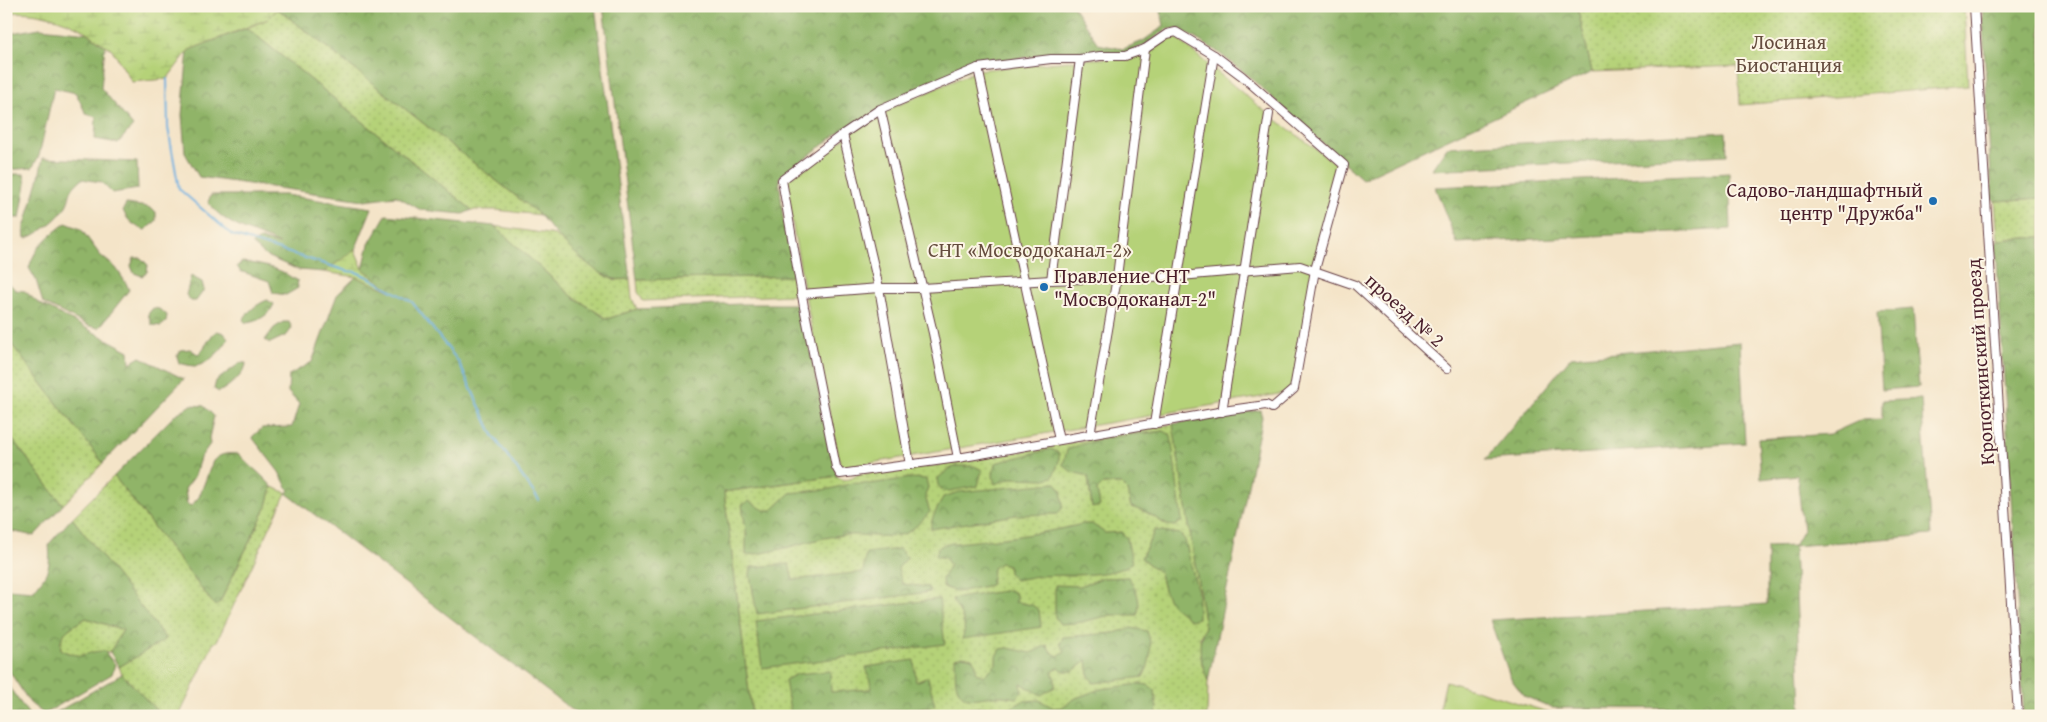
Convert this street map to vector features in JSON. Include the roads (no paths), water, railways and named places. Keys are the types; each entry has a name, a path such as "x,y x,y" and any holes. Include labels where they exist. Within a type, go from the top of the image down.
{"street":[{"name":"Кропоткинский проезд","path":"1974,6 2018,716"},
{"path":"1176,32 1214,55 1242,76 1344,165 1315,270 1294,389 1272,408 1266,405 958,458 844,474 838,472 801,294 782,180 880,109 978,68 1051,59 1125,56 1145,49 1167,34 1176,32"},
{"path":"1090,435 1117,277 1145,49"},
{"path":"1154,424 1180,276 1214,55"},
{"path":"1051,280 1080,59"},
{"path":"978,68 1059,440"},
{"path":"881,112 922,288 958,458"},
{"path":"1222,412 1246,271 1269,114"},
{"path":"843,134 878,288 910,464"},
{"name":"проезд № 2","path":"801,294 878,288 922,288 1051,280 1180,276 1300,266 1355,285 1447,369"}],"waterway":[{"path":"167,79 168,128 179,189 232,235 347,271 356,272 412,302 458,361 494,437 539,500"}],"place":[{"name":"Садово-ландшафтный центр \"Дружба\"","path":"1933,201"},
{"name":"Правление СНТ \"Мосводоканал-2\"","path":"1044,287"}],"park label":[{"name":"Лосиная Биостанция","path":"1789,54"},
{"name":"СНТ «Мосводоканал-2»","path":"1030,250"}]}
